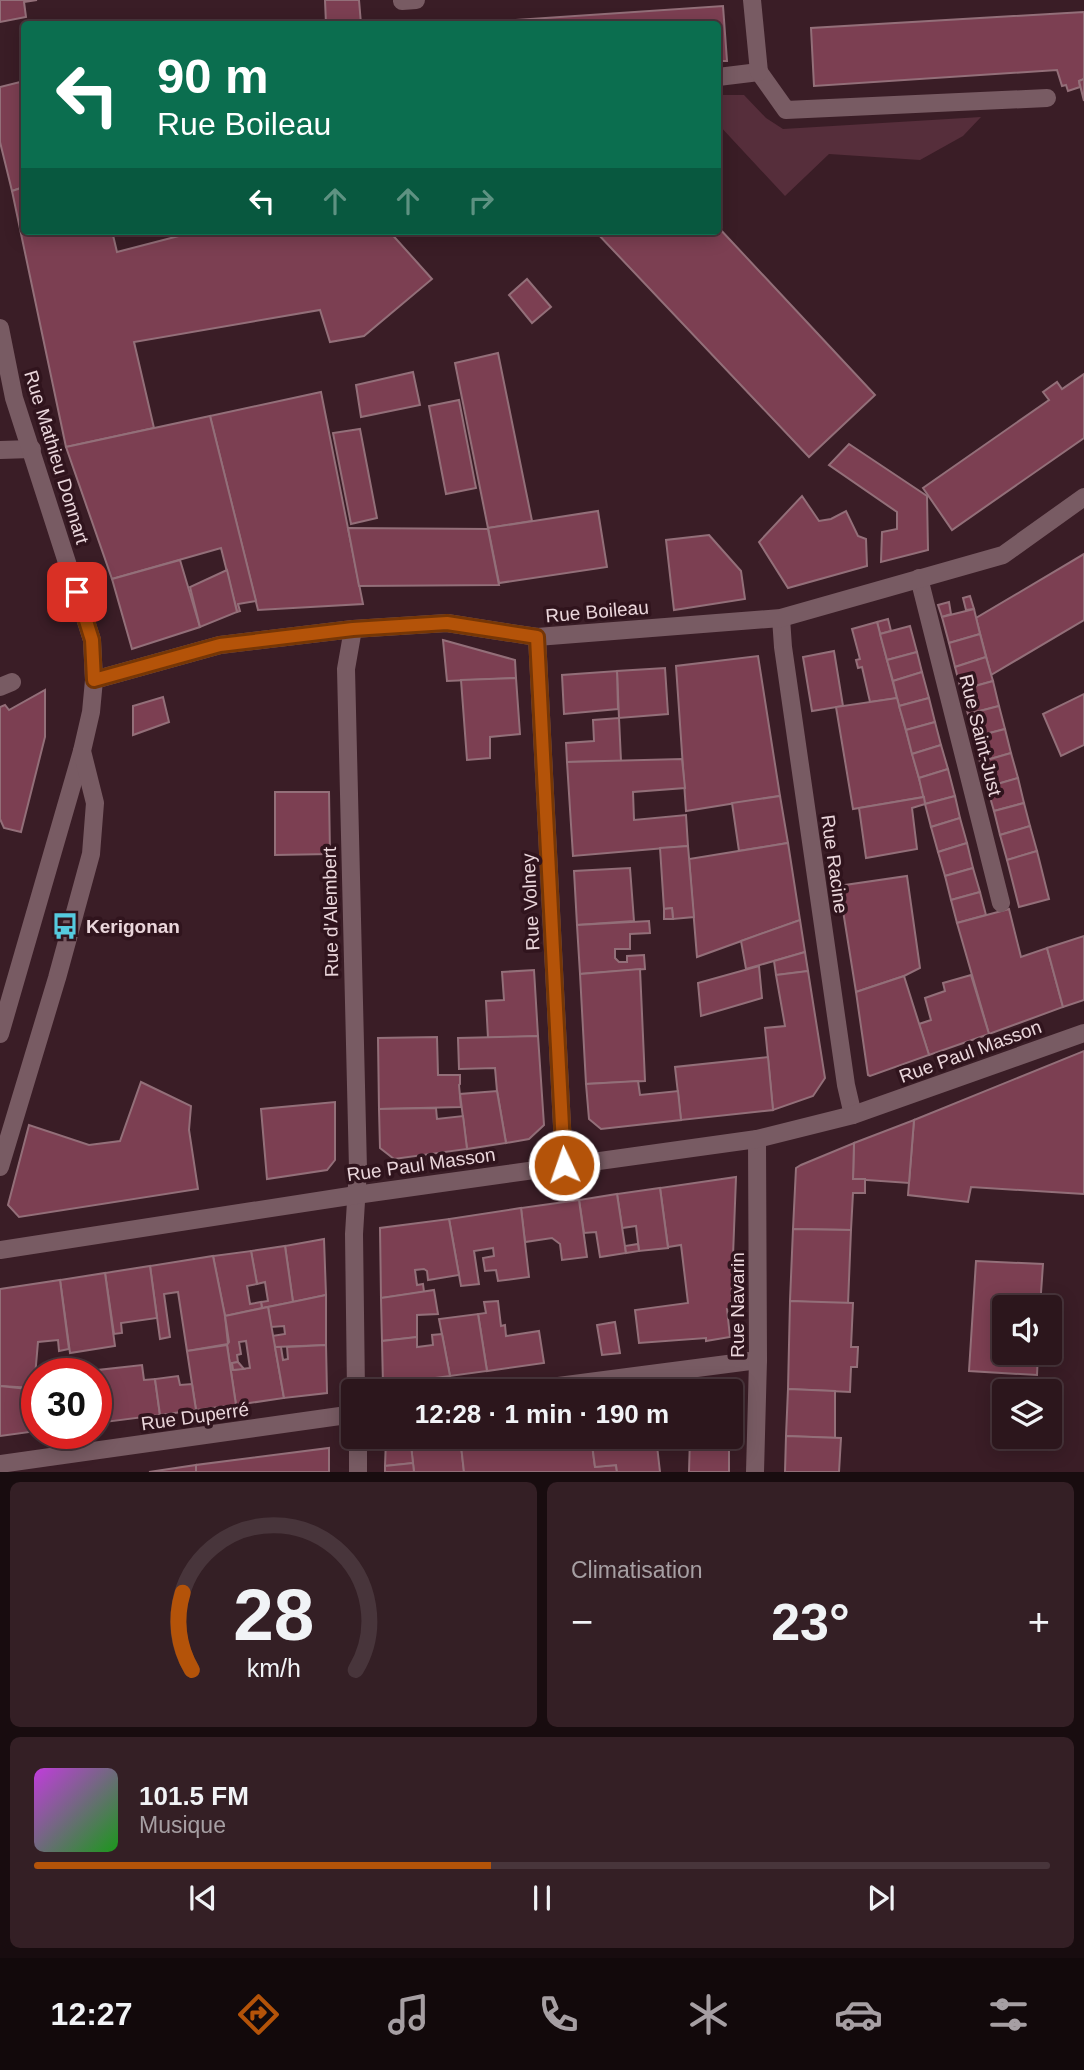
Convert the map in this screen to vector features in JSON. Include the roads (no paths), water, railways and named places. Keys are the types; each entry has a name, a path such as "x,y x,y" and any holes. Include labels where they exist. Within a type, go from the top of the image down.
{"street":[{"path":"752,0 759,72 786,110 1047,98"},
{"path":"721,76 759,72"},
{"name":"Rue Mathieu Donnart","path":"0,328 14,398 92,640 94,680 91,712 82,751 95,803 91,854 0,1167"},
{"path":"0,450 32,449"},
{"name":"Rue Boileau","path":"94,680 220,645 353,629 447,623 537,637 781,618 1003,555 1084,497"},
{"name":"Rue Saint-Just","path":"919,578 1001,903"},
{"name":"Rue Racine","path":"781,618 783,647 852,1115"},
{"name":"Rue d'Alembert","path":"353,629 346,669 358,1168 354,1234 356,1379"},
{"name":"Rue Volney","path":"537,637 564,1165"},
{"path":"0,1034 82,751"},
{"name":"Rue Paul Masson","path":"0,1250 356,1195 757,1139 852,1115 1084,1033"},
{"name":"Rue Navarin","path":"755,1472 758,1360 757,1139"},
{"path":"612,1379 758,1360"},
{"name":"Rue Duperré","path":"0,1464 341,1416"},
{"path":"358,1449 358,1472"}],"place":[{"name":"Kerigonan","path":"65,926"}]}
